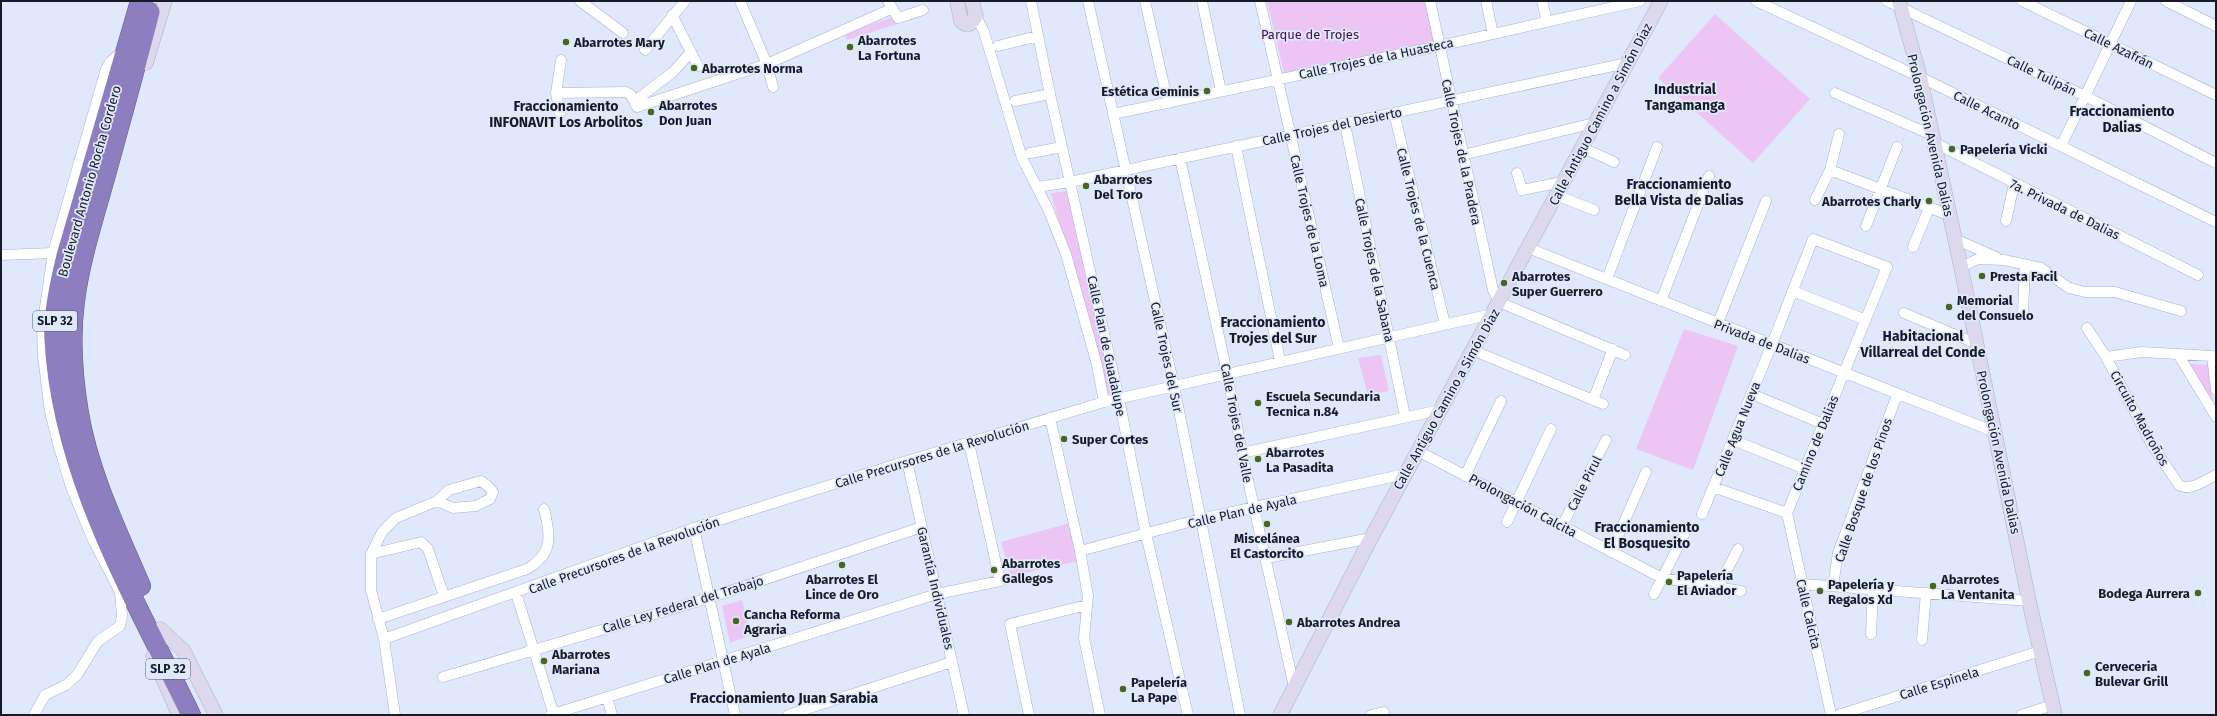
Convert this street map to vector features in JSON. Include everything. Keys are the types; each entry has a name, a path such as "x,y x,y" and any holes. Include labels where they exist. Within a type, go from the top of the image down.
{"highway":[{"name":"Boulevard Antonio Rocha Cordero","path":"140,1 66,256 60,283 53,338 60,392 69,438 124,589 155,631"},
{"name":"Boulevard Antonio Rocha Cordero","path":"153,1 83,259 75,302 73,339 74,376 79,414 102,495 155,631 191,710"}],"main road":[{"path":"118,134 129,119 165,1"},
{"path":"957,1 961,21 966,24 970,24 976,16 972,1"},
{"name":"Calle Antiguo Camino a Simón Díaz","path":"1280,715 1405,474 1661,1"},
{"name":"Prolongación Avenida Dalias","path":"1900,4 1920,77 1961,266 2029,600 2054,710"},
{"name":"Boulevard Antonio Rocha Cordero","path":"155,631 183,650 216,715"}],"street":[{"path":"580,1 623,33"},
{"path":"645,50 672,15 685,1"},
{"path":"740,1 767,64 773,87"},
{"name":"Calle Plan de Guadalupe","path":"1032,1 1050,94 1119,399 1146,534 1188,715"},
{"name":"Calle Trojes del Sur","path":"1088,1 1174,386 1240,715"},
{"path":"1145,1 1168,103"},
{"path":"1202,1 1221,91"},
{"name":"Calle Trojes de la Loma","path":"1260,1 1339,348"},
{"name":"Calle Trojes de la Pradera","path":"1430,1 1493,290 1499,301"},
{"path":"1486,1 1493,34"},
{"path":"1542,1 1547,22"},
{"name":"Calle Trojes de la Huasteca","path":"1113,114 1547,22 1603,5 1640,1"},
{"name":"Calle Acanto","path":"1756,1 1770,4 2216,222"},
{"name":"Calle Tulipán","path":"1887,1 1900,4 2216,163"},
{"name":"Calle Azafrán","path":"2022,1 2216,95"},
{"path":"2061,146 2131,1"},
{"path":"2166,1 2216,26"},
{"path":"556,93 626,92 631,95 637,107 767,64 890,5 898,18 923,10"},
{"path":"672,15 698,66"},
{"path":"976,16 984,32 1022,158 1037,187 1066,254 1097,365 1104,402"},
{"path":"998,46 1038,36"},
{"path":"34,715 45,695 66,685 77,675 98,641 120,626 122,616 124,589 93,540 71,487 50,412 43,356 42,328 53,253 106,69 110,62 126,49"},
{"path":"635,101 672,72 691,52"},
{"path":"560,114 556,93 561,60"},
{"name":"Calle Trojes del Desierto","path":"1037,187 1070,182 1627,63"},
{"path":"1015,101 1050,94"},
{"name":"7a. Privada de Dalias","path":"1835,94 1933,139 2014,184 2198,275"},
{"name":"Calle Trojes de la Cuenca","path":"1394,113 1445,324"},
{"path":"1463,155 1594,123"},
{"name":"Calle Trojes de la Sabana","path":"1345,124 1405,416"},
{"path":"1815,200 1830,170 1840,134"},
{"path":"1236,146 1280,361"},
{"path":"1030,153 1062,147"},
{"path":"1581,147 1614,162"},
{"path":"1607,280 1657,147"},
{"path":"1866,226 1897,148"},
{"name":"Calle Trojes del Valle","path":"1180,158 1227,373 1242,453 1267,558 1294,687"},
{"path":"1830,170 1950,215"},
{"path":"1517,173 1522,190 1559,188 1594,210"},
{"path":"1661,301 1710,176"},
{"path":"2006,221 2014,184"},
{"path":"1718,323 1766,201"},
{"path":"1913,246 1929,208"},
{"name":"Calle Agua Nueva","path":"1702,514 1752,394 1813,239 1886,267 1866,320"},
{"path":"1955,239 2004,260 2049,272 2069,288 2085,292 2115,292 2181,311"},
{"name":"Privada de Dalias","path":"1528,248 1897,395 1995,432"},
{"path":"1,255 53,253"},
{"path":"1961,266 1978,259 2004,260"},
{"path":"2023,312 2025,265"},
{"path":"1793,291 1866,320"},
{"path":"1499,301 1625,355"},
{"path":"1904,313 1977,344"},
{"name":"Calle Precursores de la Revolución","path":"384,638 516,593 694,528 907,461 1104,402 1388,336 1492,314"},
{"name":"Camino de Dalias","path":"1787,513 1866,320"},
{"name":"Circuito Madroños","path":"2087,328 2106,357 2152,445 2179,485 2184,488 2189,488 2216,475"},
{"path":"1472,350 1598,402 1613,349"},
{"name":"Circuito Madroños","path":"2106,357 2142,352 2212,356 2216,390"},
{"path":"2178,354 2216,417"},
{"path":"1752,394 1823,424"},
{"name":"Calle Bosque de los Pinos","path":"1833,586 1838,553 1897,395"},
{"path":"1465,476 1501,402"},
{"path":"1242,453 1405,416 1440,410"},
{"path":"1050,418 1080,551 1088,605 1084,638 1100,715"},
{"path":"1507,522 1551,429"},
{"name":"Calle Pirul","path":"1562,526 1606,440"},
{"path":"1732,440 1805,469"},
{"name":"Calle Plan de Ayala","path":"553,715 937,594 1000,581 969,443"},
{"name":"Prolongación Calcita","path":"1418,451 1662,578 1741,591"},
{"name":"Garantía Individuales","path":"907,461 964,715"},
{"path":"1611,552 1646,472"},
{"name":"Calle Plan de Ayala","path":"1080,551 1200,519 1405,474"},
{"path":"395,715 384,638 371,590 371,554 382,532 396,518 437,501 449,490 480,481 489,486 493,492 490,499 484,504 476,506 453,508 437,501"},
{"path":"1713,487 1787,513"},
{"path":"378,619 527,569 538,563 548,548 550,531 544,509"},
{"name":"Calle Calcita","path":"1787,513 1831,715"},
{"name":"Calle Ley Federal del Trabajo","path":"442,676 709,598 922,527"},
{"path":"694,528 736,715"},
{"path":"1654,594 1684,535"},
{"path":"1267,558 1371,538"},
{"path":"371,554 421,542 428,549 444,596"},
{"path":"1718,587 1738,549"},
{"path":"1802,584 2029,600"},
{"path":"1871,634 1873,589"},
{"path":"516,593 553,715"},
{"path":"1922,640 1926,593"},
{"path":"1029,715 1010,624 1088,605"},
{"name":"Calle Espinela","path":"1838,715 2040,651"},
{"path":"788,715 952,662"},
{"path":"607,697 612,715"},
{"path":"2021,715 2054,710"},
{"path":"1371,715 1384,712"}],"green space":[{"name":"Parque de Trojes","path":"1267,1 1426,1 1435,43 1284,73"},
{"path":"1715,14 1810,99 1753,163 1658,78"},
{"path":"895,17 897,24 847,40 845,35 877,22"},
{"path":"1067,191 1113,393 1107,394 1051,193"},
{"path":"1684,329 1738,346 1693,470 1636,449"},
{"path":"1381,355 1389,391 1368,395 1358,358"},
{"path":"2190,364 2209,365 2213,402"},
{"path":"1070,523 1079,561 1011,576 1001,542"},
{"name":"Cancha Reforma Agraria","path":"742,600 751,635 730,643 722,606"}],"place":[{"name":"Abarrotes Mary","path":"566,42"},
{"name":"Abarrotes La Fortuna","path":"850,47"},
{"name":"Abarrotes Norma","path":"694,68"},
{"name":"Estética Geminis","path":"1207,91"},
{"name":"Abarrotes Don Juan","path":"651,112"},
{"name":"Papelería Vicki","path":"1952,149"},
{"name":"Abarrotes Del Toro","path":"1086,186"},
{"name":"Abarrotes Charly","path":"1929,201"},
{"name":"Presta Facil","path":"1982,276"},
{"name":"Abarrotes Super Guerrero","path":"1504,283"},
{"name":"Memorial del Consuelo","path":"1949,307"},
{"name":"Escuela Secundaria Tecnica n.84","path":"1258,403"},
{"name":"Super Cortes","path":"1064,439"},
{"name":"Abarrotes La Pasadita","path":"1258,459"},
{"name":"Miscelánea El Castorcito","path":"1267,524"},
{"name":"Abarrotes El Lince de Oro","path":"842,565"},
{"name":"Abarrotes Gallegos","path":"994,570"},
{"name":"Papelería El Aviador","path":"1669,582"},
{"name":"Abarrotes La Ventanita","path":"1933,586"},
{"name":"Papelería y Regalos Xd","path":"1820,591"},
{"name":"Bodega Aurrera","path":"2198,593"},
{"name":"Cancha Reforma Agraria","path":"736,621"},
{"name":"Abarrotes Andrea","path":"1289,622"},
{"name":"Abarrotes Mariana","path":"544,661"},
{"name":"Cerveceria Bulevar Grill","path":"2087,673"},
{"name":"Papelería La Pape","path":"1123,689"}],"district":[{"name":"Industrial Tangamanga","path":"1685,98"},
{"name":"Fraccionamiento INFONAVIT Los Arbolitos","path":"566,114"},
{"name":"Fraccionamiento Dalias","path":"2122,120"},
{"name":"Fraccionamiento Bella Vista de Dalias","path":"1679,192"},
{"name":"Fraccionamiento Trojes del Sur","path":"1273,330"},
{"name":"Habitacional Villarreal del Conde","path":"1923,344"},
{"name":"Fraccionamiento El Bosquesito","path":"1647,536"},
{"name":"Fraccionamiento Juan Sarabia","path":"784,698"}]}
